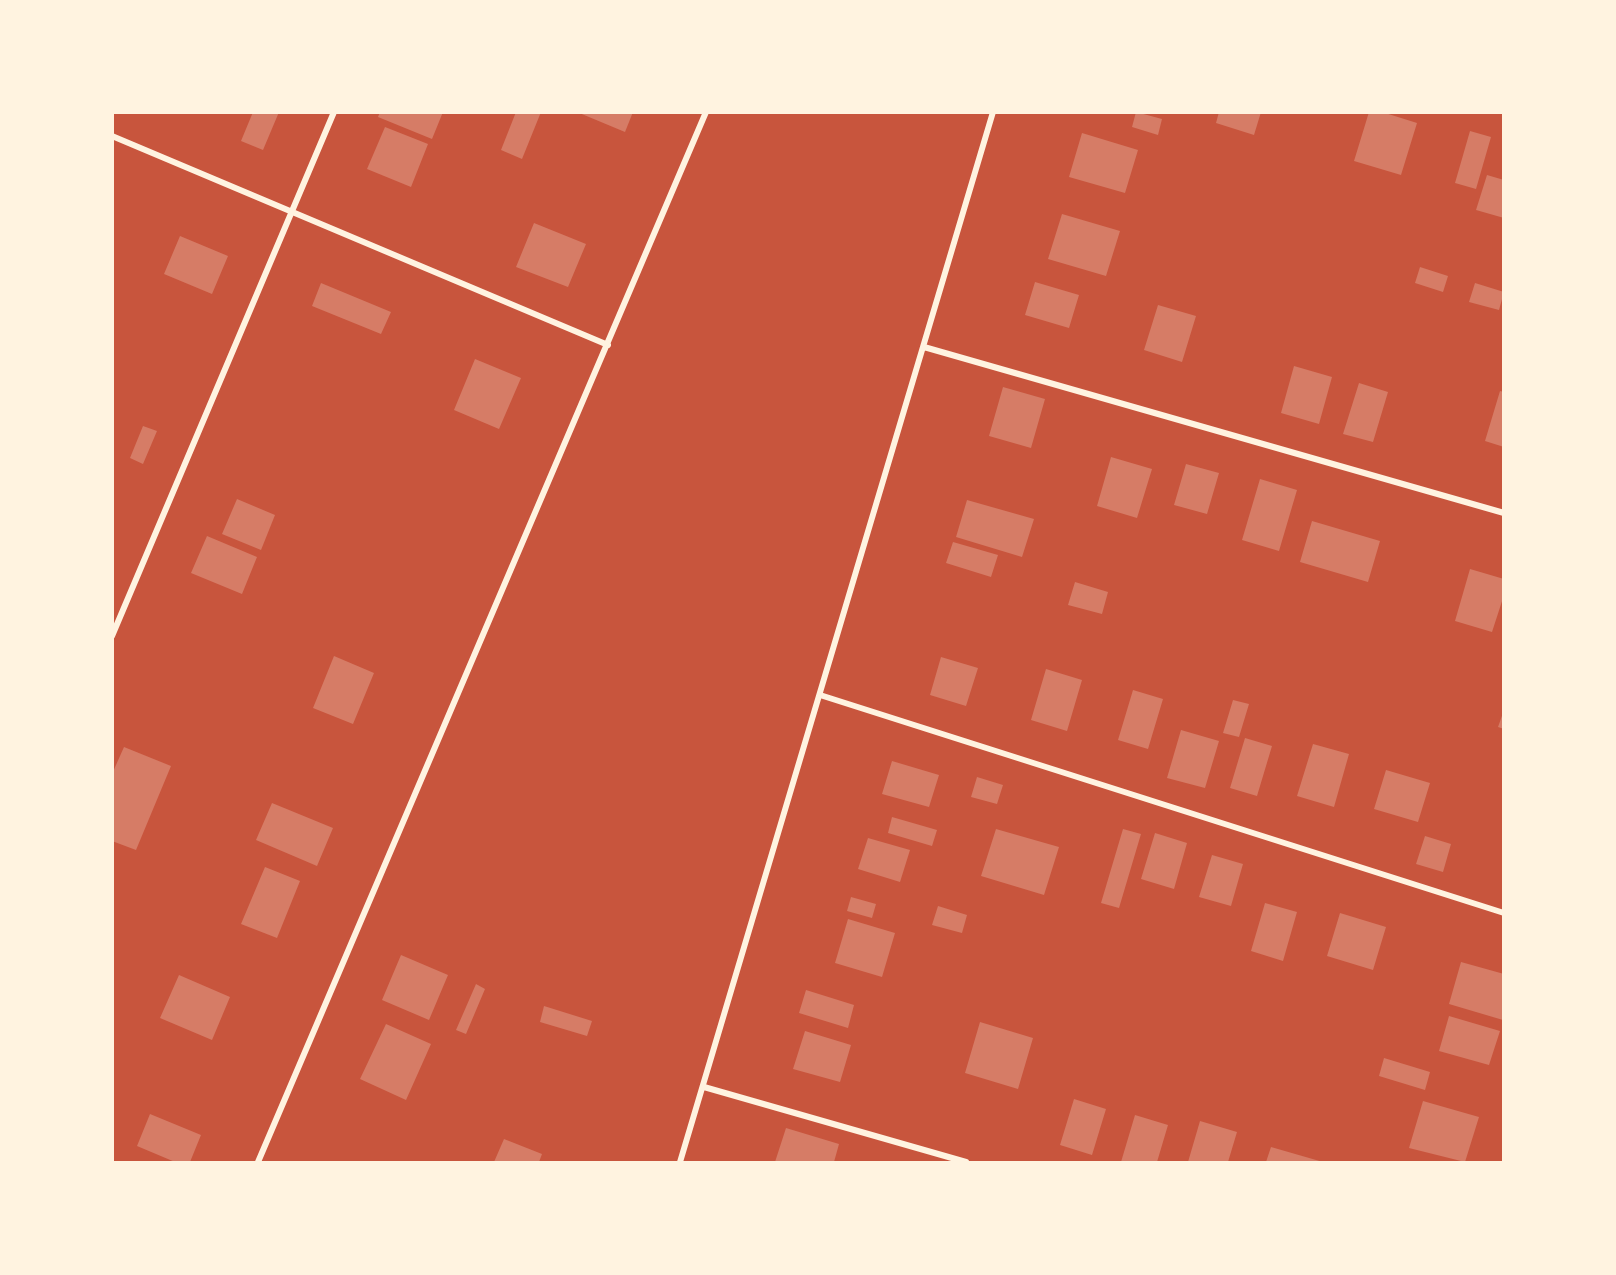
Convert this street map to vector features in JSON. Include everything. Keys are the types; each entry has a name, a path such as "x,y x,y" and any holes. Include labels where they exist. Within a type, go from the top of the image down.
{"street":[{"path":"112,636 334,112"},
{"path":"258,1162 706,112"},
{"path":"680,1162 993,112"},
{"path":"112,136 608,345"},
{"path":"924,347 1503,513"},
{"path":"820,695 1503,913"},
{"path":"704,1087 966,1162"}],"building":[{"path":"253,112 279,112 263,150 241,141"},
{"path":"380,112 443,112 432,139 378,117"},
{"path":"516,112 541,112 522,159 501,150"},
{"path":"577,112 633,112 625,132"},
{"path":"1136,112 1162,119 1158,135 1132,127"},
{"path":"1219,112 1261,112 1254,135 1216,123"},
{"path":"1369,112 1382,112 1417,123 1401,175 1354,161"},
{"path":"385,127 428,144 411,187 367,169"},
{"path":"1470,131 1491,137 1476,189 1455,183"},
{"path":"1082,133 1138,150 1125,193 1069,177"},
{"path":"1487,175 1504,180 1504,218 1476,210"},
{"path":"1062,214 1120,231 1106,276 1048,259"},
{"path":"534,223 586,244 568,287 516,267"},
{"path":"180,236 228,256 212,294 164,274"},
{"path":"1420,267 1448,276 1443,292 1415,283"},
{"path":"1035,282 1079,295 1069,328 1025,315"},
{"path":"321,283 391,312 381,334 312,306"},
{"path":"1475,283 1504,292 1499,310 1469,302"},
{"path":"1158,305 1196,316 1182,362 1144,350"},
{"path":"475,359 521,378 499,429 454,410"},
{"path":"1294,366 1332,377 1319,424 1281,413"},
{"path":"1359,383 1388,392 1373,442 1343,434"},
{"path":"1003,387 1045,399 1031,448 989,436"},
{"path":"1500,391 1504,392 1504,447 1485,441"},
{"path":"143,426 157,431 143,464 130,458"},
{"path":"1111,457 1152,469 1137,518 1097,506"},
{"path":"1186,464 1219,473 1207,514 1174,505"},
{"path":"1260,479 1297,490 1279,551 1242,540"},
{"path":"237,499 275,515 261,550 222,534"},
{"path":"967,500 1034,519 1022,557 956,537"},
{"path":"1312,521 1380,541 1368,582 1300,562"},
{"path":"207,536 257,557 242,594 191,573"},
{"path":"953,542 998,555 991,577 946,563"},
{"path":"1470,569 1504,579 1504,595 1492,632 1455,621"},
{"path":"1075,582 1108,592 1102,614 1068,605"},
{"path":"334,656 374,673 353,724 313,708"},
{"path":"941,657 978,668 966,706 930,695"},
{"path":"1046,669 1082,680 1067,731 1031,720"},
{"path":"1133,690 1163,699 1148,749 1118,740"},
{"path":"1233,700 1249,704 1239,737 1223,733"},
{"path":"1504,713 1504,729 1498,727"},
{"path":"1181,730 1219,741 1205,788 1167,778"},
{"path":"1245,738 1272,746 1257,796 1230,788"},
{"path":"1313,744 1349,754 1334,807 1297,796"},
{"path":"124,747 171,766 136,850 112,841 112,774"},
{"path":"892,761 939,775 929,807 882,794"},
{"path":"1386,770 1430,783 1418,822 1374,809"},
{"path":"977,777 1003,785 997,804 971,797"},
{"path":"272,803 333,828 317,866 256,840"},
{"path":"892,817 937,830 932,846 888,833"},
{"path":"996,829 1059,847 1044,895 981,876"},
{"path":"1123,829 1141,834 1119,908 1101,903"},
{"path":"1155,833 1187,843 1174,889 1141,879"},
{"path":"1425,836 1451,844 1443,872 1416,864"},
{"path":"868,838 910,850 900,882 858,869"},
{"path":"1212,855 1243,864 1231,906 1199,897"},
{"path":"265,867 300,881 277,938 241,924"},
{"path":"851,897 876,904 872,918 847,911"},
{"path":"1265,903 1297,912 1283,961 1251,951"},
{"path":"938,906 967,915 962,933 932,925"},
{"path":"1340,913 1386,927 1373,970 1327,956"},
{"path":"848,919 895,933 882,977 835,963"},
{"path":"401,955 448,975 429,1020 382,1000"},
{"path":"1461,962 1504,974 1503,1020 1449,1004"},
{"path":"179,975 230,997 212,1040 160,1018"},
{"path":"476,984 485,989 466,1034 456,1030"},
{"path":"806,990 854,1005 848,1028 799,1013"},
{"path":"544,1006 592,1021 587,1036 540,1022"},
{"path":"1449,1016 1500,1031 1489,1065 1439,1051"},
{"path":"980,1022 1033,1038 1018,1089 965,1073"},
{"path":"386,1024 431,1044 406,1100 360,1079"},
{"path":"805,1031 851,1045 840,1082 793,1069"},
{"path":"1384,1058 1430,1072 1425,1090 1379,1076"},
{"path":"1074,1099 1106,1109 1092,1155 1060,1145"},
{"path":"1423,1101 1479,1117 1465,1162 1409,1148"},
{"path":"150,1114 201,1135 190,1162 175,1162 137,1146"},
{"path":"1135,1115 1168,1125 1157,1162 1121,1162"},
{"path":"1200,1121 1237,1132 1228,1162 1188,1162"},
{"path":"786,1128 839,1144 834,1162 775,1162"},
{"path":"504,1139 542,1154 539,1162 494,1162"},
{"path":"1271,1147 1323,1162 1266,1162"}]}
